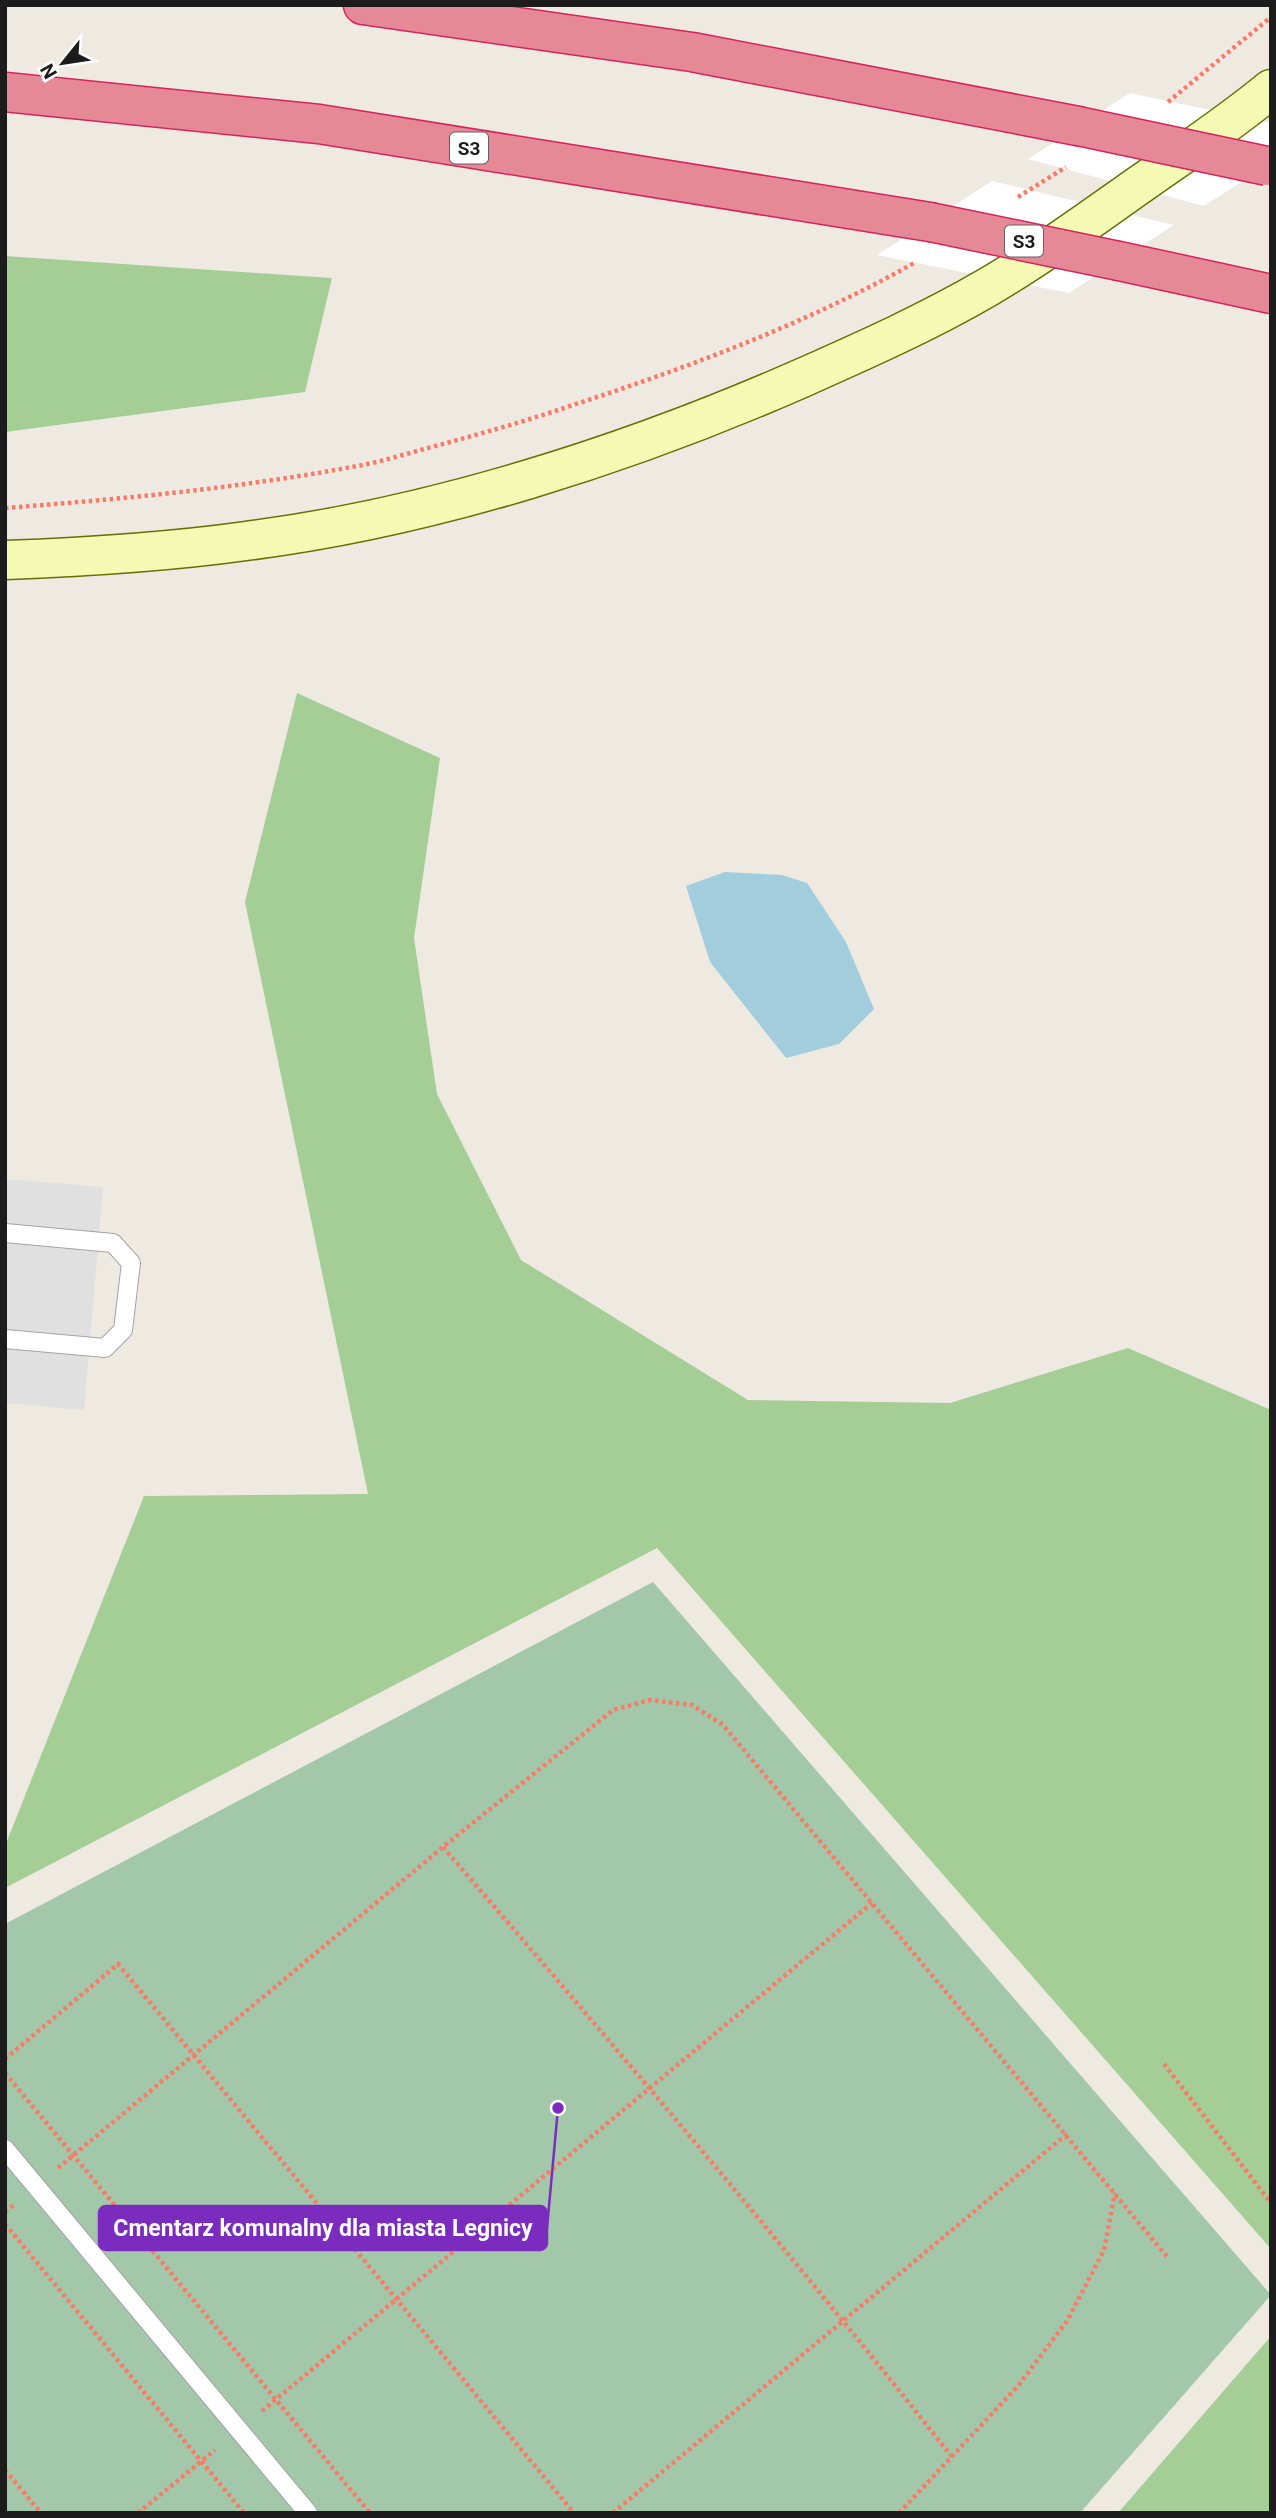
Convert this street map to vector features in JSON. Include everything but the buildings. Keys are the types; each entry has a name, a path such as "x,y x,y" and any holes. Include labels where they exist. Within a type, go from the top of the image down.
{"highway":[{"path":"363,5 692,52 1078,143 1269,166"},
{"name":"S3","path":"5,92 320,124 928,238 1119,261 1271,294"}],"main road":[{"path":"5,560 78,557 247,541 358,522 467,496 593,459 678,430 892,338 989,287 1124,196 1271,89"}],"lane":[{"path":"5,1233 113,1243 131,1263 123,1330 105,1348 5,1339"},
{"path":"5,2149 308,2513"}],"path":[{"path":"1158,108 1271,17"},
{"path":"1007,204 1078,143"},
{"path":"5,508 126,499 250,484 360,466 514,425 655,379 740,347 863,291 928,238"},
{"path":"36,2185 443,1847 614,1710 650,1700 692,1705 723,1725 1170,2259"},
{"path":"443,1847 650,2088 845,2322 952,2457"},
{"path":"138,2513 872,1903"},
{"path":"5,2059 118,1964 574,2513"},
{"path":"1164,2064 1271,2203"},
{"path":"5,2073 370,2513"},
{"path":"613,2513 1067,2134"},
{"path":"899,2513 1018,2386 1067,2321 1104,2250 1115,2192"},
{"path":"5,2224 244,2513"},
{"path":"5,2470 41,2513"}],"green space":[{"path":"5,256 332,278 305,392 5,432"},
{"path":"297,693 440,758 414,938 437,1094 521,1260 748,1400 950,1403 1128,1348 1271,1410 1271,2249 657,1548 5,1888 5,1846 144,1496 368,1494 245,902"},
{"path":"653,1582 1271,2295 1080,2513 5,2513 5,1924"},
{"path":"1271,2336 1271,2513 1118,2513"}],"shaded area":[{"path":"5,1179 103,1187 84,1410 5,1403"}],"water":[{"path":"725,872 782,875 807,883 846,942 874,1009 839,1044 786,1058 710,962 686,886"}],"pier":[{"path":"1130,93 1271,123 1271,163 1204,206 1028,159"},
{"path":"992,181 1174,225 1069,293 877,255"}],"place":[{"name":"Cmentarz komunalny dla miasta Legnicy","path":"558,2108"}]}
